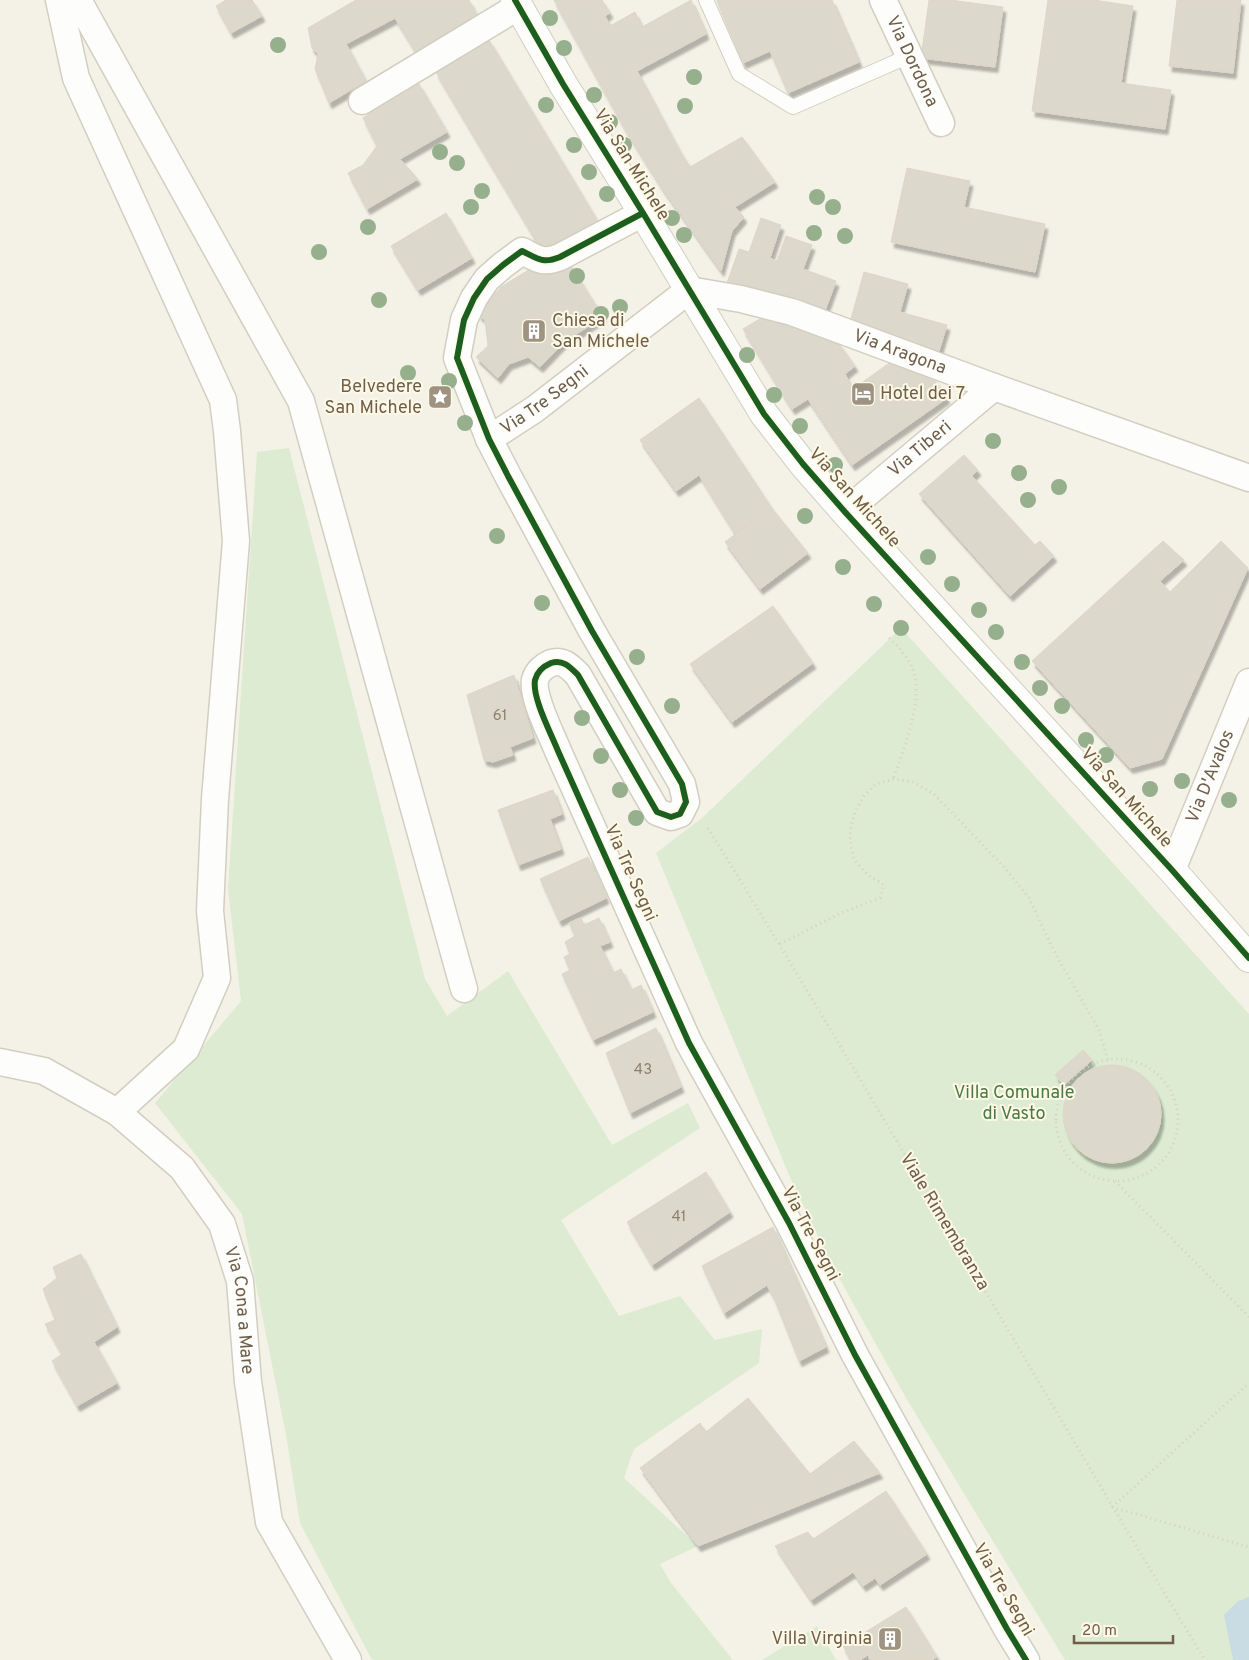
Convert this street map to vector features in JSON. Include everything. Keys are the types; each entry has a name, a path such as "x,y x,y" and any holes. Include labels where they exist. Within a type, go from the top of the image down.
{"street":[{"path":"59,0 76,78 223,400 228,431 236,541 215,799 210,911 217,978 186,1049 117,1112"},
{"path":"78,0 301,401 464,989"},
{"name":"Via Dordona","path":"883,0 941,123"},
{"path":"362,101 517,3"},
{"name":"Via San Michele","path":"517,3 563,84 764,414 803,464 845,512 1172,870 1249,958"},
{"path":"489,439 457,358 464,320 474,298 487,279 522,251 542,261 549,261 643,213"},
{"name":"Via Aragona","path":"689,290 792,312 994,387 1249,478"},
{"name":"Via Tre Segni","path":"689,290 534,409 489,439 592,632 682,784 686,802 680,814 671,817 657,812 578,674 567,664 556,661 544,667 536,677 535,687 558,751 689,1043 789,1223 855,1355 1026,1660"},
{"name":"Via Tiberi","path":"845,512 994,387"},
{"name":"Via D'Avalos","path":"1172,870 1249,682"},
{"name":"Via Cona a Mare","path":"0,1062 44,1071 117,1112 182,1168 222,1224 240,1281 248,1382 269,1522 348,1660"}],"lane":[{"path":"706,0 739,74 793,107 909,56"}],"path":[{"path":"890,638 911,664 916,687 912,725 893,779"},
{"path":"780,944 841,913 880,898 884,885 867,874 854,860 850,841 851,826 855,812 864,796 876,784 893,779 912,782 934,794 1004,867 1029,898 1056,955 1099,1030 1108,1060"},
{"path":"1123,1059 1138,1063 1152,1070 1164,1080 1173,1094 1177,1109 1178,1124 1175,1140 1168,1154 1158,1165 1145,1174 1130,1180 1115,1181 1095,1177 1078,1167 1065,1152 1058,1134 1057,1114 1062,1095 1073,1078 1089,1066 1108,1060 1123,1059"},
{"path":"1115,1181 1249,1317"},
{"path":"1112,1507 1249,1384"},
{"path":"1112,1507 1249,1547"}],"green space":[{"path":"289,448 425,979 447,1016 508,971 612,1145 688,1103 700,1128 561,1220 619,1316 680,1296 715,1340 762,1329 759,1363 634,1449 624,1478 698,1546 660,1564 671,1583 733,1660 372,1660 300,1523 286,1435 242,1214 155,1103 241,1001 228,889 257,452"},
{"name":"Villa Comunale di Vasto","path":"901,628 1249,1014 1249,1660 1065,1660 906,1398 829,1260 789,1175 656,853 702,818"},
{"path":"817,1626 836,1660 762,1660"}],"shaded area":[{"path":"1249,1597 1249,1660 1233,1660 1224,1615 1238,1601"}],"building":[{"path":"226,0 252,0 262,16 231,33 216,6"},
{"path":"356,0 469,0 479,19 418,55 395,18 346,44 366,81 329,103 315,69 318,54 312,48 308,28"},
{"path":"554,0 602,0 610,13 605,16 610,26 635,12 642,27 691,0 706,34 637,71 690,167 742,137 775,182 735,207 744,217 732,231 721,271 662,188 625,129"},
{"path":"718,0 832,0 859,62 788,93 770,51 743,63"},
{"path":"929,0 950,0 1003,7 995,67 921,58"},
{"path":"1048,0 1094,0 1133,6 1121,83 1171,90 1165,129 1032,111"},
{"path":"1177,0 1241,0 1233,73 1169,66"},
{"path":"489,40 600,225 546,257 436,72"},
{"path":"419,84 447,132 400,159 418,179 367,209 348,173 363,165 377,146 363,118"},
{"path":"907,168 970,181 964,207 1045,224 1035,272 891,242"},
{"path":"446,213 472,258 418,290 391,246"},
{"path":"761,218 781,225 770,258 777,261 786,236 812,245 803,269 836,281 823,316 727,283 739,249 749,252"},
{"name":"Chiesa di San Michele","path":"570,264 603,317 564,342 540,367 528,357 509,364 498,378 476,357 488,346 485,320 478,314 501,287 535,266"},
{"path":"864,272 908,284 900,312 947,325 939,351 849,326"},
{"name":"Hotel dei 7","path":"763,317 840,345 855,366 845,374 853,389 895,359 932,376 947,398 852,465 808,399 792,409 743,329"},
{"path":"699,398 771,507 735,533 699,475 676,491 640,440"},
{"path":"964,455 978,470 972,476 1035,545 1040,541 1054,556 1010,596 919,494"},
{"path":"771,507 808,553 760,589 725,542"},
{"path":"1163,541 1184,560 1160,581 1170,592 1221,541 1248,568 1162,759 1130,768 1032,661"},
{"path":"773,606 813,663 732,722 690,664"},
{"path":"514,675 533,738 510,747 513,755 493,762 484,760 467,695"},
{"path":"553,790 562,814 550,819 561,849 518,865 498,810"},
{"path":"588,857 606,898 559,921 540,879"},
{"path":"581,918 584,925 599,918 610,942 600,946 613,973 621,969 631,990 641,985 653,1012 593,1040 562,974 570,970 564,957 570,954 565,942 575,936 569,923"},
{"path":"656,1028 681,1087 630,1113 606,1053"},
{"path":"1083,1050 1092,1060 1064,1085 1055,1075"},
{"path":"1112,1065 1131,1068 1147,1079 1158,1095 1161,1114 1158,1133 1147,1149 1131,1160 1112,1163 1093,1160 1077,1149 1066,1133 1063,1114 1066,1095 1077,1079 1093,1068"},
{"path":"706,1172 730,1212 652,1265 627,1222"},
{"path":"773,1227 826,1347 799,1361 767,1285 724,1313 702,1266"},
{"path":"81,1254 117,1327 94,1342 117,1383 77,1406 52,1361 62,1354 45,1324 55,1320 43,1289 57,1278 53,1267"},
{"path":"748,1398 810,1474 854,1441 880,1473 698,1546 640,1468 700,1423 706,1432"},
{"path":"886,1491 927,1554 880,1585 875,1578 863,1586 853,1572 811,1600 775,1546 808,1532 813,1539"},
{"name":"Villa Virginia","path":"906,1607 937,1657 932,1660 870,1660 868,1655 860,1660 851,1660 843,1646"}],"cycle path":[{"path":"515,0 563,84 764,414 803,464 845,512 1172,870 1249,958"},
{"path":"643,213 560,257 545,260 522,251 503,265 487,279 474,298 464,320 457,358 489,439 508,476 592,631 682,784 686,802 680,814 671,817 657,812 578,675 569,667 563,663 555,662 548,664 541,670 535,680 536,696 558,751 689,1043 789,1223 855,1355 1026,1660"}],"place":[{"name":"Chiesa di San Michele","path":"534,331"},
{"name":"Hotel dei 7","path":"863,394"},
{"name":"Belvedere San Michele","path":"440,397"},
{"name":"Villa Virginia","path":"890,1639"}]}
